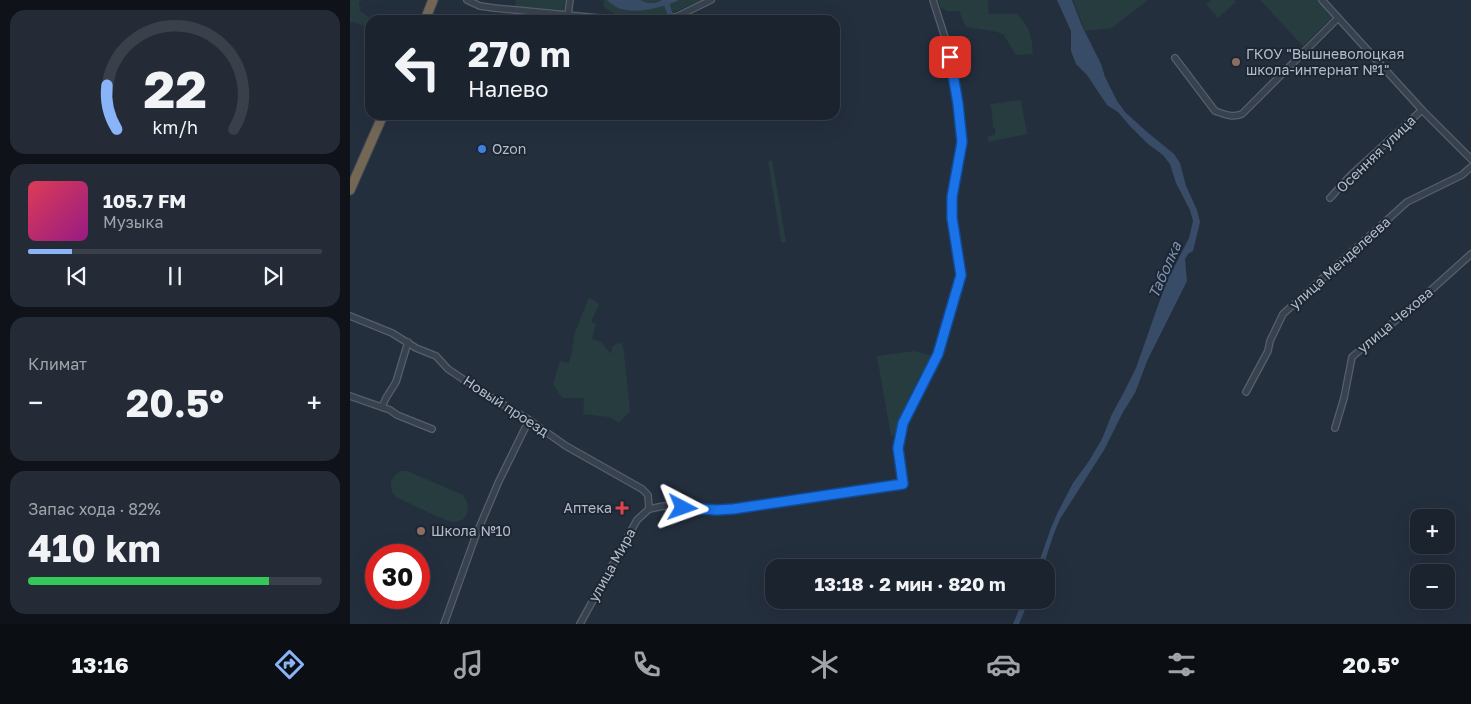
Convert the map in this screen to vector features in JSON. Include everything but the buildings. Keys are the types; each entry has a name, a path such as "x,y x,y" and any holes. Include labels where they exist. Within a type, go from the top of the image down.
{"highway":[{"path":"427,15 433,0"},
{"path":"350,190 381,120"}],"street":[{"path":"467,0 480,6 491,8 568,15 570,0"},
{"path":"680,15 711,0"},
{"path":"648,510 664,506 717,510 733,509 903,484 898,448 903,423 938,354 961,275 952,218 952,197 962,142 958,104 948,47 933,0"},
{"path":"1323,0 1422,110 1471,159"},
{"path":"1175,58 1215,111 1226,115 1238,116 1338,18"},
{"name":"Осенняя улица","path":"1330,198 1350,176 1422,110"},
{"name":"улица Менделеева","path":"1246,392 1268,351 1270,341 1283,314 1408,202 1462,175 1471,167"},
{"name":"улица Чехова","path":"1335,428 1344,398 1352,357 1471,254"},
{"name":"Новый проезд","path":"350,316 392,333 436,356 448,369 479,390 566,446 642,489 648,495 648,510"},
{"path":"382,408 396,382 408,342"},
{"path":"350,396 390,410 397,415 432,429"},
{"path":"444,624 476,535 528,420"},
{"name":"улица Мира","path":"580,624 637,520 648,510"}],"green space":[{"path":"350,0 362,0 359,2 360,11 366,15 365,26 353,22 350,23"},
{"path":"516,0 569,0 567,12 515,7"},
{"path":"603,0 703,0 667,15 616,15 604,7"},
{"path":"938,0 988,0 989,14 1017,14 1030,32 1033,54 1016,55 1003,34 966,27 959,11 947,11 940,7"},
{"path":"1073,0 1148,0 1112,28 1085,31"},
{"path":"1211,0 1234,0 1236,2 1218,18 1206,4"},
{"path":"1260,0 1318,0 1333,17 1303,46"},
{"path":"1021,100 1027,134 988,142 988,136 995,135 990,104"},
{"path":"772,160 786,242 781,242 768,161"},
{"path":"589,297 599,304 591,322 596,324 592,339 601,342 611,354 612,347 618,343 622,344 624,352 630,411 619,423 610,417 583,414 584,398 562,398 553,384 560,361 569,363 574,335"},
{"path":"914,351 932,356 905,406 896,436 891,436 877,356"},
{"path":"402,471 407,471 463,495 468,508 464,519 455,522 435,516 396,497 391,489 391,482"}],"water":[{"path":"607,0 640,0 647,3 656,3 662,0 679,0 652,9 632,11 614,6"},
{"path":"1057,0 1072,0 1105,77 1125,112 1174,154 1180,163 1186,186 1197,210 1200,222 1193,251 1185,259 1187,281 1147,361 1135,393 1104,450 1060,519 1046,559 1040,559 1057,514 1073,483 1102,439 1112,414 1136,368 1166,283 1189,238 1193,221 1190,210 1176,183 1170,164 1118,112 1107,105 1087,75 1076,64 1071,51 1071,31"},
{"path":"1019,609 1025,609 1019,624 1013,624"}],"waterway":[{"path":"667,5 670,14"}],"place":[{"name":"ГКОУ \"Вышневолоцкая школа-интернат №1\"","path":"1236,62"},
{"name":"Ozon","path":"482,149"},
{"name":"Аптека","path":"622,508"},
{"name":"Школа №10","path":"421,531"}],"route":[{"path":"683,508 733,509 903,484 898,448 903,423 938,354 961,275 952,218 952,197 962,142 950,57"}],"water label":[{"name":"Таболка","path":"1165,270"}]}
